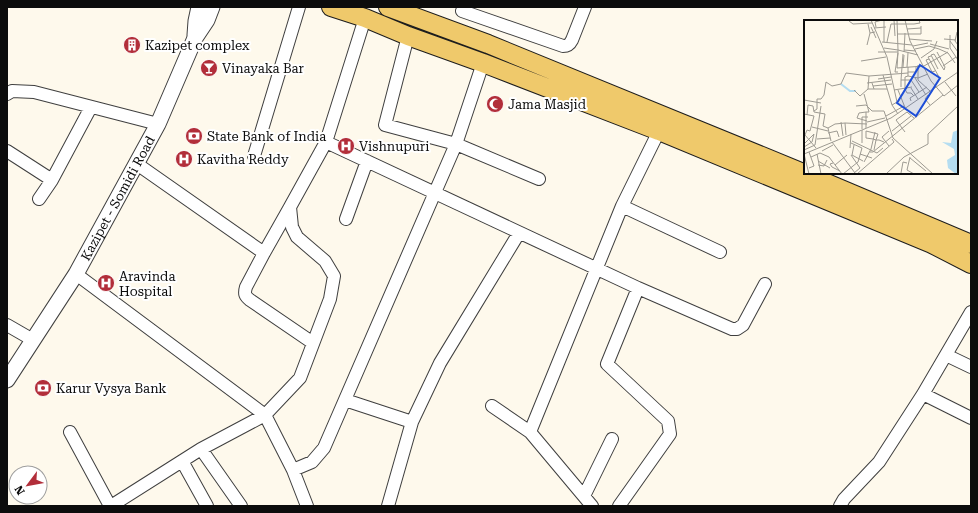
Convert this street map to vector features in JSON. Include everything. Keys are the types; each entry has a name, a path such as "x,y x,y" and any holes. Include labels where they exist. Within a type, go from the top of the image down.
{"main road":[{"path":"331,7 365,18 408,36 483,63 659,131 932,244 971,264"},
{"path":"388,7 488,44 804,173"},
{"path":"805,174 971,244"}],"street":[{"path":"195,38 199,7"},
{"name":"Kazipet - Somidi Road","path":"7,380 76,274 137,164 158,124 195,38 207,20 212,7"},
{"path":"254,156 298,7"},
{"path":"462,11 563,46 567,46 572,40 585,7"},
{"path":"313,343 250,300 245,296 244,292 326,142 365,18"},
{"path":"408,36 385,125 456,144 539,178"},
{"path":"293,470 312,462 324,448 456,144 483,63"},
{"path":"7,94 12,91 34,92 158,124"},
{"path":"40,199 52,180 91,107"},
{"path":"530,432 622,206 659,131"},
{"path":"326,142 596,269 732,329 737,329 743,325 765,284"},
{"path":"7,151 52,180"},
{"path":"346,219 367,161"},
{"path":"137,164 264,253"},
{"path":"622,206 720,252"},
{"path":"70,432 110,506 201,449 265,415 300,378 330,299 334,276 325,261 297,237 292,227 290,207"},
{"path":"388,506 412,422 440,363 519,233"},
{"path":"76,274 265,415 293,470 307,506"},
{"path":"619,506 670,434 668,421 607,364 638,288"},
{"path":"840,506 844,499 879,462 923,394 971,312"},
{"path":"7,324 34,340"},
{"path":"946,355 971,367"},
{"path":"923,394 971,418"},
{"path":"345,400 412,422"},
{"path":"492,406 530,432 592,506"},
{"path":"584,496 612,439"},
{"path":"201,449 241,506"},
{"path":"182,461 207,506"}],"place":[{"name":"Kazipet complex","path":"132,45"},
{"name":"Vinayaka Bar","path":"209,68"},
{"name":"Jama Masjid","path":"495,104"},
{"name":"State Bank of India","path":"194,136"},
{"name":"Vishnupuri","path":"346,146"},
{"name":"Kavitha Reddy","path":"184,159"},
{"name":"Aravinda Hospital","path":"106,283"},
{"name":"Karur Vysya Bank","path":"43,388"}]}
